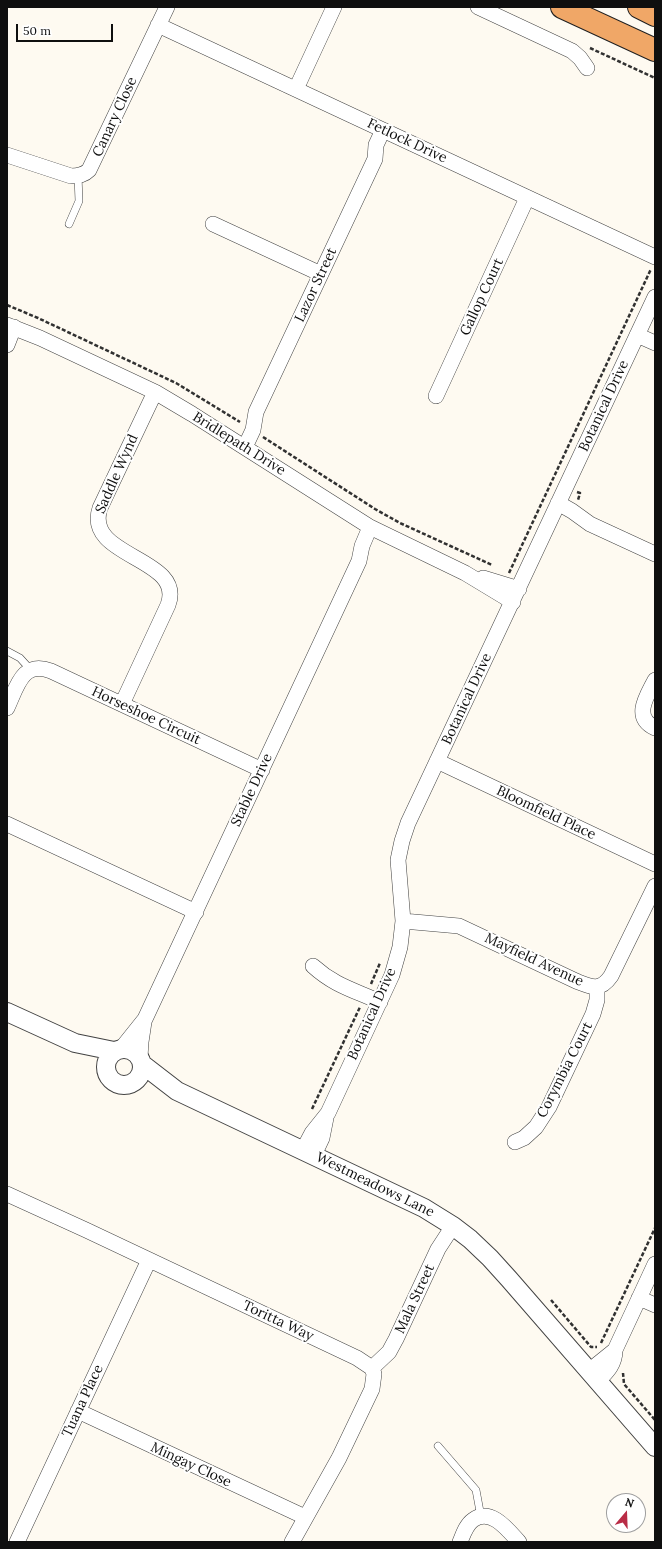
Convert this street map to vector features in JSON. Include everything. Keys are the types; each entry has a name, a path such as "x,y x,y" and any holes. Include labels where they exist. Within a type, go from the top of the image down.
{"highway":[{"path":"562,7 655,50"},
{"path":"639,7 655,15"}],"street":[{"name":"Canary Close","path":"78,176 86,173 94,164 167,7"},
{"path":"296,89 334,7"},
{"path":"478,7 572,51 580,58 587,68"},
{"name":"Fetlock Drive","path":"158,25 655,257"},
{"name":"Lazor Street","path":"240,444 245,425 256,412 375,159 384,149 387,132"},
{"path":"7,155 71,176 78,176"},
{"name":"Gallop Court","path":"436,396 528,198"},
{"path":"213,224 321,274"},
{"name":"Botanical Drive","path":"309,1152 312,1133 328,1113 392,975 400,947 403,921 398,860 408,823 655,297"},
{"path":"7,345 11,326"},
{"name":"Bridlepath Drive","path":"11,326 155,392 375,530 465,573 516,595"},
{"path":"637,335 655,343"},
{"name":"Saddle Wynd","path":"122,704 168,605 171,589 169,584 161,575 105,537 98,528 97,521 100,508 155,392"},
{"path":"556,508 568,519 590,524 655,554"},
{"name":"Stable Drive","path":"141,1060 140,1042 145,1020 359,561 367,553 375,530"},
{"name":"Horseshoe Circuit","path":"30,669 40,667 44,668 262,770"},
{"path":"7,708 20,680 30,669"},
{"path":"655,680 643,705 642,712 645,721 655,728"},
{"name":"Bloomfield Place","path":"437,761 655,864"},
{"path":"7,824 196,912"},
{"name":"Mayfield Avenue","path":"403,921 459,926 576,981 597,987 603,985 611,976 655,886"},
{"path":"314,966 337,984 380,1002"},
{"name":"Corymbia Court","path":"516,1142 524,1138 536,1127 549,1107 593,1014 597,1000 597,987"},
{"path":"7,1012 75,1043 118,1050 127,1048 133,1050 141,1060 140,1075 132,1083 121,1085 116,1083 108,1075 106,1069 108,1059 118,1050"},
{"name":"Stable Drive","path":"118,1050 145,1020"},
{"path":"75,1043 106,1069"},
{"name":"Westmeadows Lane","path":"141,1060 177,1091"},
{"name":"Westmeadows Lane","path":"132,1083 149,1084 177,1091 408,1199 453,1226 490,1258 655,1447"},
{"name":"Toritta Way","path":"7,1194 357,1358 372,1368"},
{"name":"Mala Street","path":"372,1368 389,1352 438,1249 453,1226"},
{"name":"Tuana Place","path":"17,1542 148,1260"},
{"path":"594,1376 615,1350 655,1264"},
{"path":"640,1298 655,1305"},
{"path":"292,1542 339,1458 372,1389 374,1374 372,1368"},
{"name":"Mingay Close","path":"78,1411 305,1518"},
{"path":"460,1542 468,1526 473,1520 481,1517 495,1519 500,1522 519,1542"}],"lane":[{"path":"69,224 79,201 78,176"},
{"path":"7,651 18,656 30,669"},
{"path":"438,1446 476,1490 481,1517"}],"path":[{"path":"620,62 655,78"},
{"path":"552,480 580,493 577,502"},
{"path":"551,1300 591,1347 601,1344 655,1228"},
{"path":"601,1344 615,1350"},
{"path":"625,1368 622,1373 624,1384 655,1420"}]}
